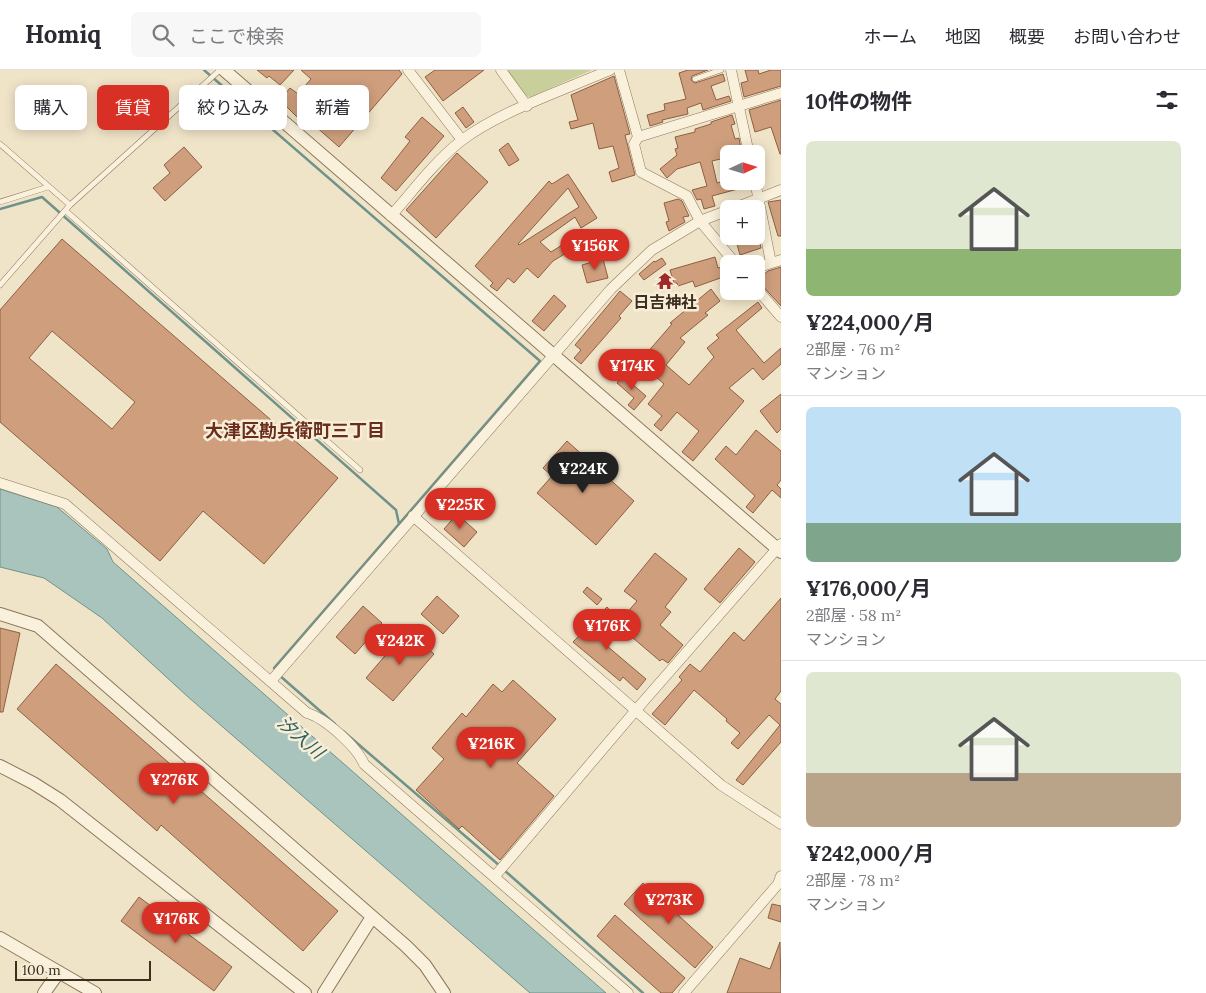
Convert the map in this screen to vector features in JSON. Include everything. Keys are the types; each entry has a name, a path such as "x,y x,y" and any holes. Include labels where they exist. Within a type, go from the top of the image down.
{"street":[{"path":"408,70 462,140"},
{"path":"501,70 527,106"},
{"path":"391,216 439,162 462,140 494,121 610,70"},
{"path":"619,70 638,137"},
{"path":"731,70 747,145"},
{"path":"220,72 780,548 636,710 496,876"},
{"path":"728,255 700,221 687,196 641,172 634,144 638,137 781,93"},
{"path":"757,190 776,262"},
{"path":"753,200 781,190"},
{"path":"271,681 611,289 652,250 700,221 720,213"},
{"path":"765,298 781,317"},
{"path":"0,483 64,504 307,712 316,716 345,740 359,753 364,764 496,876 628,993"},
{"path":"413,516 721,785 781,824"},
{"path":"0,614 38,626 372,917 425,965 444,993"},
{"path":"0,766 60,800 305,993"},
{"path":"684,993 778,884 781,876"},
{"path":"324,993 372,917"},
{"path":"0,938 95,993"},
{"path":"44,993 59,972"}],"lane":[{"path":"695,79 721,70"},
{"path":"0,285 70,205 208,80 220,72"},
{"path":"0,144 70,205"},
{"path":"0,202 48,187"},
{"path":"66,211 360,470"}],"green space":[{"path":"507,70 592,70 530,97 526,96"}],"water":[{"name":"汐入川","path":"0,489 57,507 107,549 113,562 606,993 530,993 187,696 102,618 44,578 0,567"}],"building":[{"path":"257,70 294,70 280,85 269,76 267,78"},
{"path":"301,70 399,70 402,74 369,112 369,85 306,85 311,79"},
{"path":"435,70 484,70 443,101 425,77"},
{"path":"688,70 708,70 692,76 691,80 695,83 723,74 725,81 711,86 716,100 729,96 731,101 703,110 701,103 687,108 688,114 662,120 663,122 650,126 647,115 665,110 664,104 686,99 679,73"},
{"path":"745,70 758,70 759,74 771,70 781,70 781,86 744,97 741,83 748,81"},
{"path":"614,76 630,134 625,135 635,175 612,182 609,172 619,168 613,146 599,149 593,123 571,129 569,122 578,120 571,95"},
{"path":"290,88 297,93 297,117 287,107 287,92"},
{"path":"781,100 780,154 771,127 755,132 749,110"},
{"path":"463,107 474,122 466,128 455,113"},
{"path":"732,115 735,124 731,125 735,139 739,138 740,145 720,145 720,159 712,161 717,183 720,182 720,190 734,190 712,196 715,206 704,209 701,199 697,200 692,190 707,186 700,162 677,169 667,178 660,169 677,155 675,149 678,148 675,137 695,132 695,129 711,124 711,122"},
{"path":"422,117 444,136 396,191 381,178 410,141 405,137"},
{"path":"320,130 354,130 339,147"},
{"path":"508,143 519,160 509,166 499,150"},
{"path":"184,147 202,167 165,201 153,188 170,173 164,165"},
{"path":"457,153 488,182 436,238 406,210"},
{"path":"568,174 597,218 581,228 575,217 540,242 551,252 586,230 591,238 553,261 538,278 527,268 514,283 508,278 497,291 490,286 493,283 475,266 549,181 552,184","holes":["568,188 579,207 519,245 518,244"]},
{"path":"678,199 682,201 689,216 683,217 685,222 669,231 666,222 669,221 664,203"},
{"path":"781,200 781,236 778,236 768,202"},
{"path":"62,239 338,478 264,564 203,511 160,561 0,422 0,310","holes":["52,331 135,402 112,429 29,358"]},
{"path":"737,245 760,245 761,248 740,255"},
{"path":"715,257 718,268 720,268 720,278 695,287 693,281 678,286 677,283 674,283 670,270"},
{"path":"662,258 666,264 644,280 639,274 654,261"},
{"path":"603,259 608,278 587,283 582,265"},
{"path":"781,267 781,306 765,289 765,273"},
{"path":"711,289 720,301 705,313 708,315 680,338 685,342 666,365 689,385 714,357 707,348 719,338 716,335 758,302 762,308 736,330 764,363 781,348 781,364 763,380 753,368 729,388 744,401 693,461 682,452 699,431 677,412 661,431 654,425 662,416 648,404 664,384 639,362 672,324 670,323"},
{"path":"620,291 632,301 619,316 621,318 581,364 574,358 581,350 575,345"},
{"path":"554,295 566,306 544,331 532,321"},
{"path":"625,373 633,380 631,383 646,396 634,410 628,405 634,398 617,383"},
{"path":"781,394 781,429 777,433 760,411"},
{"path":"756,430 781,451 781,480 777,485 781,489 781,498 772,490 753,513 746,507 755,496 715,459 726,446 736,455"},
{"path":"567,441 634,501 596,545 537,493 552,476 543,468"},
{"path":"457,514 477,532 464,547 444,529"},
{"path":"739,548 755,562 720,603 704,589"},
{"path":"655,553 687,579 665,607 671,612 660,625 683,645 668,663 662,659 660,661 633,638 635,635 619,622 637,601 624,591"},
{"path":"587,587 602,599 597,605 583,592"},
{"path":"437,596 459,616 443,634 421,614"},
{"path":"781,598 781,691 775,699 781,704 781,742 743,785 736,780 780,725 769,715 738,749 731,743 740,733 694,690 665,725 652,714 682,680 679,677 690,664 700,672 734,632 744,641"},
{"path":"363,606 382,623 355,654 336,637"},
{"path":"607,607 612,613 601,625 614,637 607,646 646,679 637,690 623,677 620,681 573,642"},
{"path":"0,628 20,633 3,712 0,712"},
{"path":"407,630 434,654 393,701 366,678"},
{"path":"56,664 338,911 303,951 161,825 157,831 17,709"},
{"path":"513,680 556,719 517,763 554,796 500,860 462,826 459,829 416,790 444,759 432,748 462,713 466,717 493,684 502,692"},
{"path":"643,883 713,947 695,968 624,904"},
{"path":"139,897 232,967 214,991 121,921"},
{"path":"772,904 781,906 781,922 768,918"},
{"path":"615,915 685,978 672,993 661,993 597,936"},
{"path":"780,942 781,993 727,993 740,958 770,969"}],"waterway":[{"path":"204,70 540,361 399,524"},
{"path":"0,209 42,197 396,510 399,524 274,668 276,671"},
{"path":"279,675 335,724"},
{"path":"343,731 500,866"},
{"path":"504,870 643,993"}],"place":[{"name":"日吉神社","path":"665,281"}],"district":[{"name":"大津区勘兵衛町三丁目","path":"295,430"}]}
